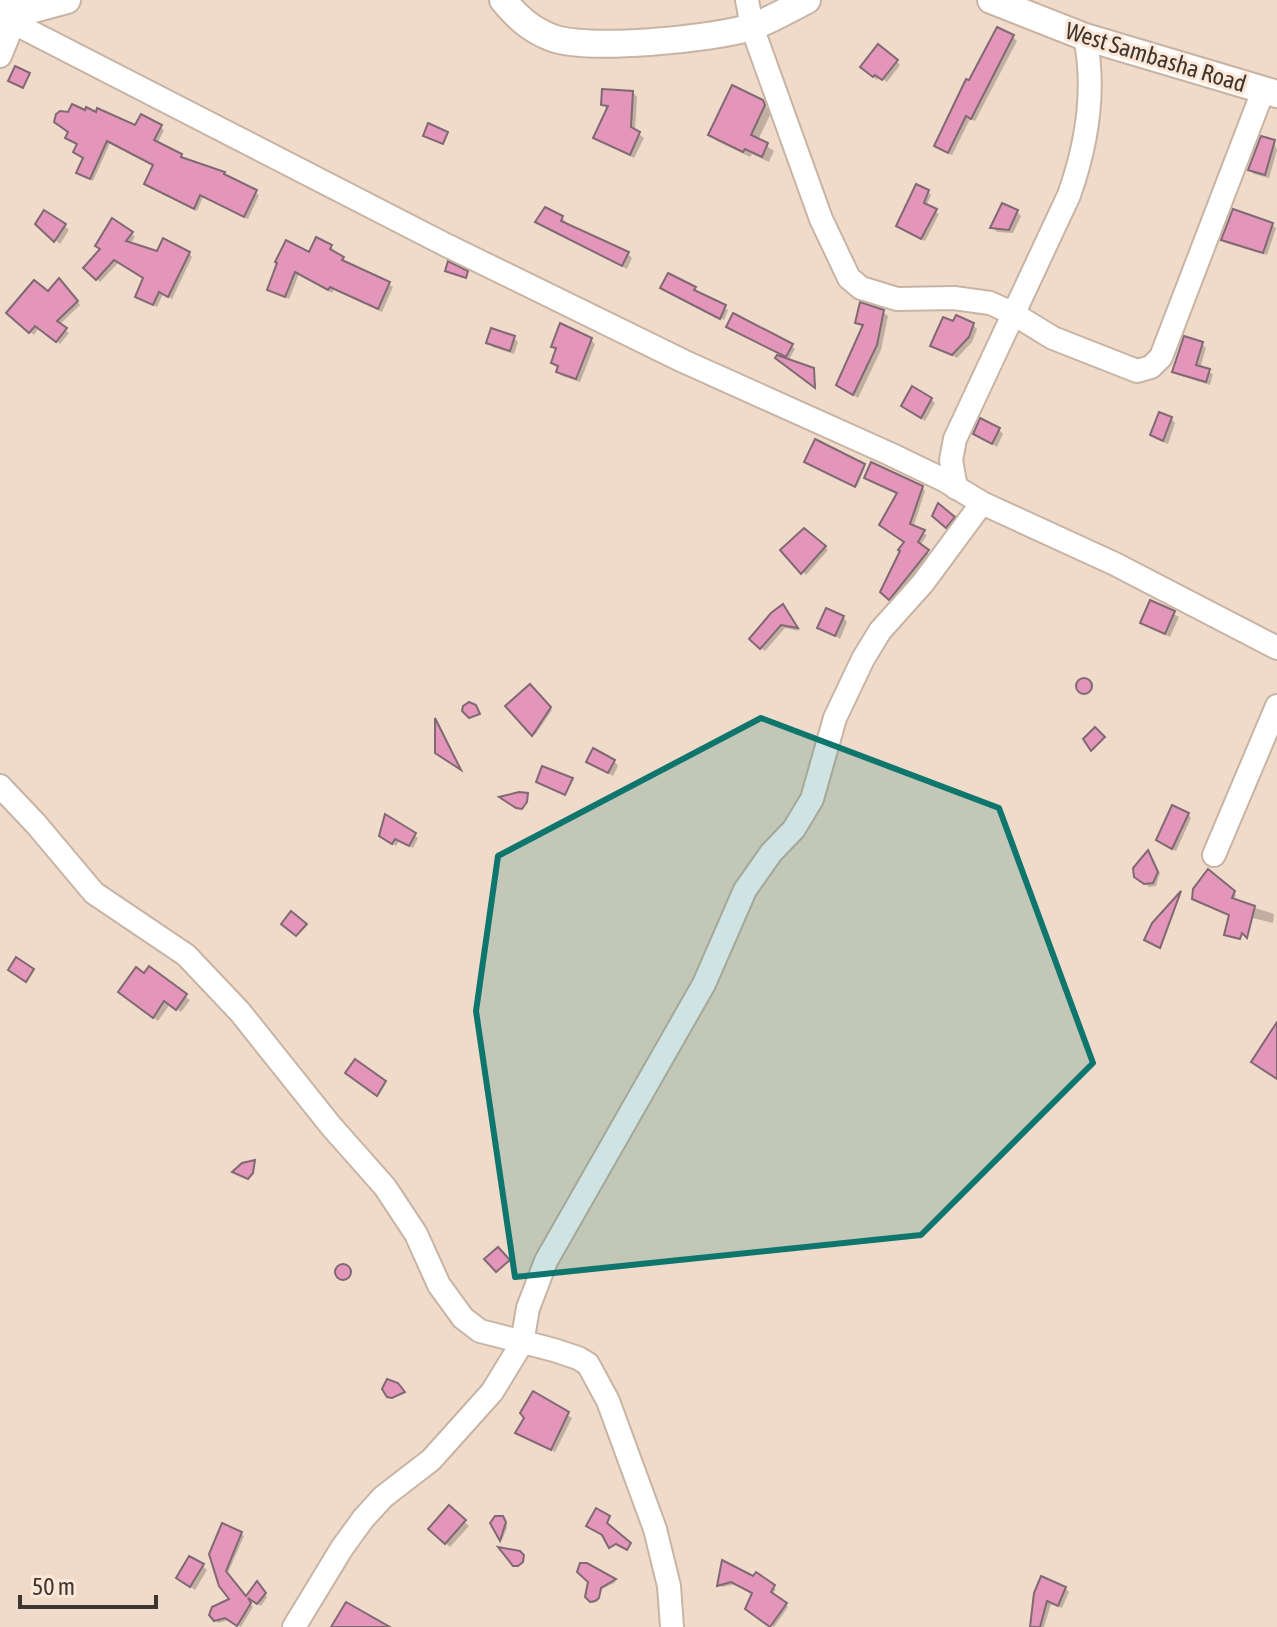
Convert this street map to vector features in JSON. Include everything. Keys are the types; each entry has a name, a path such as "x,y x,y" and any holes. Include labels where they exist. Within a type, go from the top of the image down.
{"street":[{"path":"3,21 67,0"},
{"path":"503,0 519,20 552,38 578,45 671,39 752,27 807,0"},
{"path":"747,0 752,27 821,219 849,278 861,288 897,299 990,303 1053,338 1137,371 1151,367 1161,357 1270,92"},
{"name":"West Sambasha Road","path":"991,0 1085,37 1270,92"},
{"path":"0,56 3,21"},
{"path":"3,21 444,244 683,361 890,454 982,503 1115,564 1277,648"},
{"path":"956,488 951,460 955,439 1069,195 1080,163 1089,102 1089,58 1085,37"},
{"path":"294,1627 363,1519 383,1497 431,1460 458,1431 492,1392 522,1343 528,1308 546,1261 704,984 745,890 771,853 794,829 812,799 835,718 863,659 880,631 923,583 982,503"},
{"path":"1214,855 1277,706"},
{"path":"0,786 94,893 186,955 240,1012 331,1126 385,1187 416,1234 439,1285 463,1318 480,1331 578,1358 588,1364 596,1376 633,1465 655,1529 669,1586 672,1627"}],"highlighted area":[{"path":"761,718 999,808 1093,1063 921,1235 515,1277 476,1011 498,856"}],"building":[{"path":"997,27 1014,35 971,119 966,116 948,153 934,146 966,79 969,80"},
{"path":"878,44 898,60 882,80 860,67"},
{"path":"15,66 30,73 23,88 8,81"},
{"path":"732,85 763,100 765,105 751,135 768,143 762,157 745,149 743,152 708,135"},
{"path":"602,89 633,91 631,127 640,132 630,155 593,138 608,106 601,105"},
{"path":"72,104 96,112 97,108 135,125 141,114 162,125 154,140 182,154 181,157 225,172 257,190 244,217 200,195 194,209 144,184 153,165 107,141 90,179 76,173 83,158 73,152 77,144 65,138 68,132 54,122 56,114 68,112"},
{"path":"428,123 448,132 443,144 423,136"},
{"path":"1261,136 1275,140 1265,175 1248,170"},
{"path":"916,184 929,190 924,203 937,209 921,239 896,226"},
{"path":"1002,203 1018,210 1009,230 990,228"},
{"path":"545,207 563,216 561,221 629,252 622,266 535,222"},
{"path":"1233,209 1273,223 1263,253 1221,240"},
{"path":"44,210 66,224 54,242 35,224"},
{"path":"112,218 133,232 126,241 157,251 163,238 190,252 168,297 159,292 153,305 135,297 143,278 114,260 96,280 83,268 100,249 95,246"},
{"path":"316,237 332,245 330,249 344,257 342,260 390,282 378,309 330,287 328,290 295,272 285,297 267,290 275,262 286,240 309,252"},
{"path":"448,261 468,271 466,278 445,271"},
{"path":"668,273 726,305 720,319 660,288"},
{"path":"59,278 78,301 57,321 67,328 56,342 35,326 29,333 6,313 34,280 48,291"},
{"path":"860,302 884,310 877,345 853,395 836,385 863,325 855,323"},
{"path":"733,313 793,344 786,357 726,327"},
{"path":"956,315 974,323 969,337 952,355 930,346 943,317 953,321"},
{"path":"560,323 592,338 576,379 556,372 558,366 551,363 556,348 551,347"},
{"path":"491,328 515,336 510,351 486,343"},
{"path":"1184,336 1203,342 1196,365 1210,369 1206,382 1172,372"},
{"path":"777,355 814,368 815,388 775,358"},
{"path":"912,386 932,398 921,418 901,406"},
{"path":"1159,412 1172,417 1163,441 1150,435"},
{"path":"980,418 1000,428 992,444 973,434"},
{"path":"815,439 865,464 855,487 804,462"},
{"path":"871,462 923,486 910,524 925,530 918,542 929,550 889,600 880,592 904,542 879,525 897,493 864,478"},
{"path":"938,503 955,517 946,528 932,516"},
{"path":"804,528 826,546 801,574 780,550"},
{"path":"1150,600 1175,611 1165,634 1140,623"},
{"path":"783,604 798,628 781,625 760,649 749,639"},
{"path":"826,608 844,616 835,636 817,628"},
{"path":"1081,678 1087,678 1092,686 1090,692 1081,694 1076,689 1076,683"},
{"path":"530,684 551,707 532,736 505,706"},
{"path":"469,702 476,705 480,714 469,718 462,711"},
{"path":"435,718 461,770 435,753"},
{"path":"1095,727 1105,737 1091,751 1083,739"},
{"path":"593,748 615,760 608,773 586,762"},
{"path":"542,766 573,778 565,795 536,782"},
{"path":"528,793 522,809 499,797"},
{"path":"1172,805 1189,813 1172,849 1156,840"},
{"path":"385,814 416,833 409,846 395,839 392,844 379,836"},
{"path":"1148,850 1158,872 1153,883 1144,884 1134,877 1133,868"},
{"path":"1208,869 1235,891 1232,898 1255,906 1247,938 1242,933 1240,939 1224,935 1229,915 1192,899 1193,889"},
{"path":"1181,891 1160,948 1144,940 1152,923"},
{"path":"291,911 307,924 296,936 281,924"},
{"path":"16,957 34,969 26,982 8,970"},
{"path":"149,966 187,994 176,1010 164,1001 153,1018 118,992 136,967 144,973"},
{"path":"1277,1022 1277,1079 1251,1062"},
{"path":"355,1059 386,1081 377,1096 345,1073"},
{"path":"255,1160 253,1173 248,1179 232,1172 242,1163"},
{"path":"498,1247 510,1260 496,1272 484,1259"},
{"path":"340,1264 346,1264 351,1272 349,1278 340,1280 335,1275 335,1269"},
{"path":"387,1379 398,1383 405,1392 387,1397 382,1389"},
{"path":"533,1391 569,1412 551,1450 515,1433 524,1418 520,1413"},
{"path":"449,1505 466,1520 445,1544 428,1529"},
{"path":"596,1508 610,1516 607,1523 631,1543 627,1550 616,1544 609,1548 602,1535 586,1526"},
{"path":"495,1516 503,1516 506,1522 500,1541 490,1523"},
{"path":"222,1523 242,1532 226,1571 246,1596 257,1581 266,1593 257,1604 248,1598 251,1603 237,1626 225,1618 214,1621 209,1615 212,1607 229,1599 219,1586 209,1554"},
{"path":"498,1547 520,1551 524,1555 523,1562 513,1566"},
{"path":"189,1556 204,1564 190,1587 176,1578"},
{"path":"722,1560 753,1576 756,1572 775,1585 771,1592 787,1603 770,1627 745,1609 752,1593 731,1582 717,1586"},
{"path":"580,1563 587,1563 616,1579 601,1588 595,1601 590,1602 585,1597 588,1582 577,1572"},
{"path":"1041,1576 1066,1587 1058,1606 1047,1601 1040,1627 1030,1627 1034,1593"},
{"path":"346,1602 390,1627 331,1627"}]}
